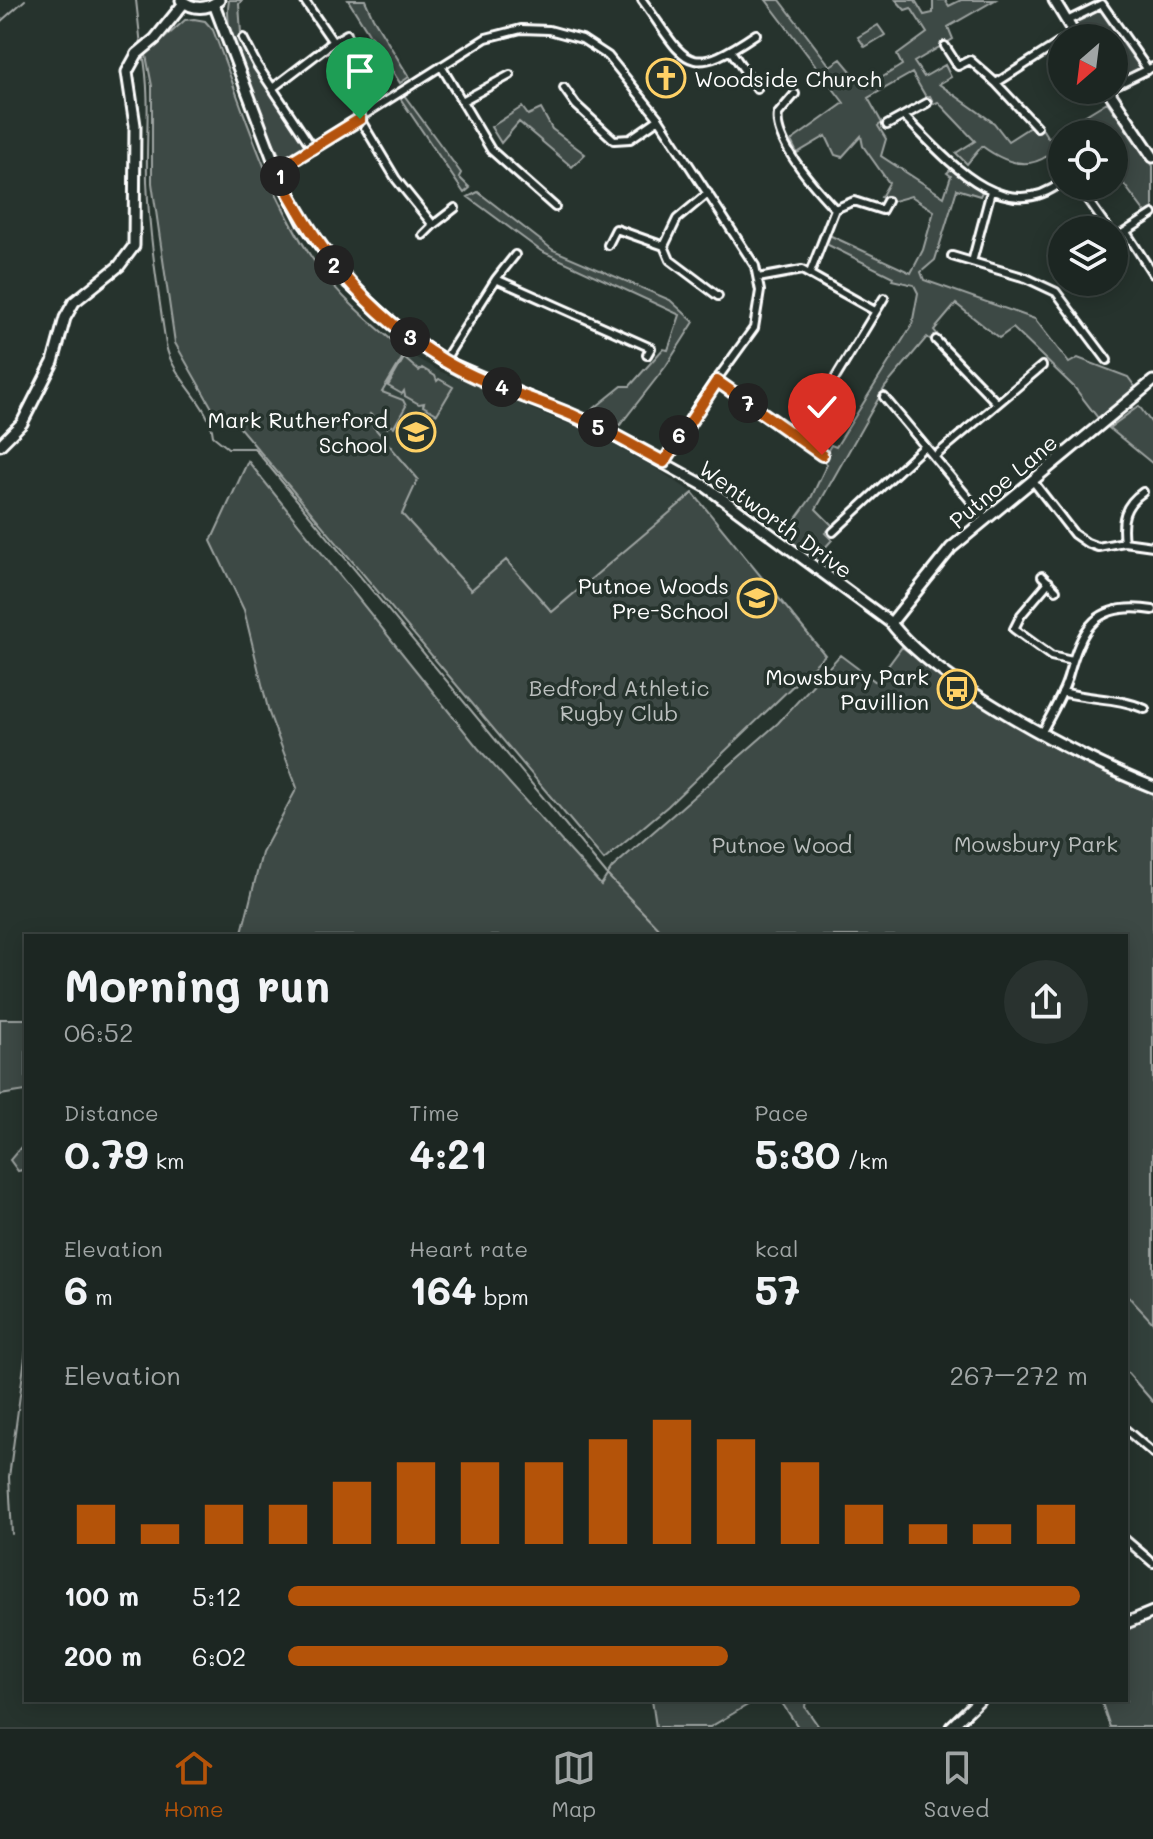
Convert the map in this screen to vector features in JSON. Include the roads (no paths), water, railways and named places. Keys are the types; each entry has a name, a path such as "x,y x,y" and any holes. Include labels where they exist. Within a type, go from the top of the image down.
{"street":[{"path":"304,0 333,42"},
{"path":"1054,0 1068,24"},
{"path":"0,445 22,423 53,362 65,318 74,302 119,266 134,246 135,125 127,72 137,54 155,39 182,1 195,8 216,2"},
{"path":"646,1 674,48 687,58 710,62 756,34"},
{"name":"Wentworth Drive","path":"216,2 277,170 303,222 347,282 401,331 444,361 578,418 705,486 891,623 900,636 962,684 1041,733 1153,787"},
{"path":"1067,21 1102,4 1150,68 1128,79"},
{"path":"277,170 466,48 500,34 533,29 565,33 608,56 659,119 748,251 758,278 759,309 754,328 664,462"},
{"path":"274,87 347,34"},
{"path":"243,38 313,149"},
{"path":"945,46 958,66 970,60 1037,127"},
{"path":"731,51 757,89"},
{"path":"996,83 1048,51"},
{"path":"441,66 494,154 555,207"},
{"path":"464,100 510,75"},
{"path":"564,88 576,105 614,140 630,139 659,119"},
{"path":"803,97 794,90 778,114 778,130 816,189 835,209"},
{"path":"887,125 927,103"},
{"path":"1117,104 1153,157"},
{"path":"904,116 968,178 991,191 1027,199 1048,192"},
{"path":"360,119 396,179 433,225"},
{"path":"972,262 991,191"},
{"path":"664,246 677,219 708,193"},
{"path":"810,273 835,209 854,201 885,211 887,201"},
{"path":"423,235 455,208"},
{"path":"1128,231 1153,214"},
{"path":"608,245 616,229 664,246 670,260 718,296"},
{"path":"1128,235 1153,274"},
{"path":"444,361 496,279 515,255"},
{"path":"952,256 1026,278 1048,288"},
{"path":"758,278 793,270 810,273 875,311"},
{"path":"496,279 651,348 647,355"},
{"path":"1059,296 1107,360"},
{"path":"836,377 884,298"},
{"path":"936,340 997,403"},
{"path":"934,457 1042,366"},
{"path":"717,381 822,455"},
{"name":"Putnoe Lane","path":"891,623 927,573 986,519 1153,381"},
{"path":"884,397 986,519"},
{"path":"833,532 924,447"},
{"path":"1032,480 1074,534 1087,543 1098,547 1124,542 1153,546"},
{"path":"1124,542 1121,523 1130,500 1143,492"},
{"path":"1042,576 1056,590"},
{"path":"1014,629 1021,615 1049,582"},
{"path":"1041,733 1062,692 1086,628 1108,612 1120,608 1153,610"},
{"path":"1004,624 1051,656 1072,661"},
{"path":"1062,692 1094,700 1127,701 1145,709"},
{"path":"1128,1432 1153,1453"},
{"path":"1128,1542 1153,1563"},
{"path":"1128,1622 1153,1612"},
{"path":"951,1727 977,1702"}],"waterway":[{"path":"0,22 25,0"},
{"path":"136,0 141,46"},
{"path":"143,53 148,101 148,201 166,345 175,369 205,413 213,436 228,448 254,448 608,876 664,934"},
{"path":"12,1534 9,1477 24,1365"},
{"path":"1128,1373 1153,1402"}],"place":[{"name":"Woodside Church","path":"666,78"},
{"name":"Mark Rutherford School","path":"416,432"},
{"name":"Putnoe Woods Pre-School","path":"757,598"},
{"name":"Mowsbury Park Pavillion","path":"957,689"}],"park label":[{"name":"Bedford Athletic Rugby Club","path":"619,700"},
{"name":"Mowsbury Park","path":"1036,843"},
{"name":"Putnoe Wood","path":"782,844"}]}
